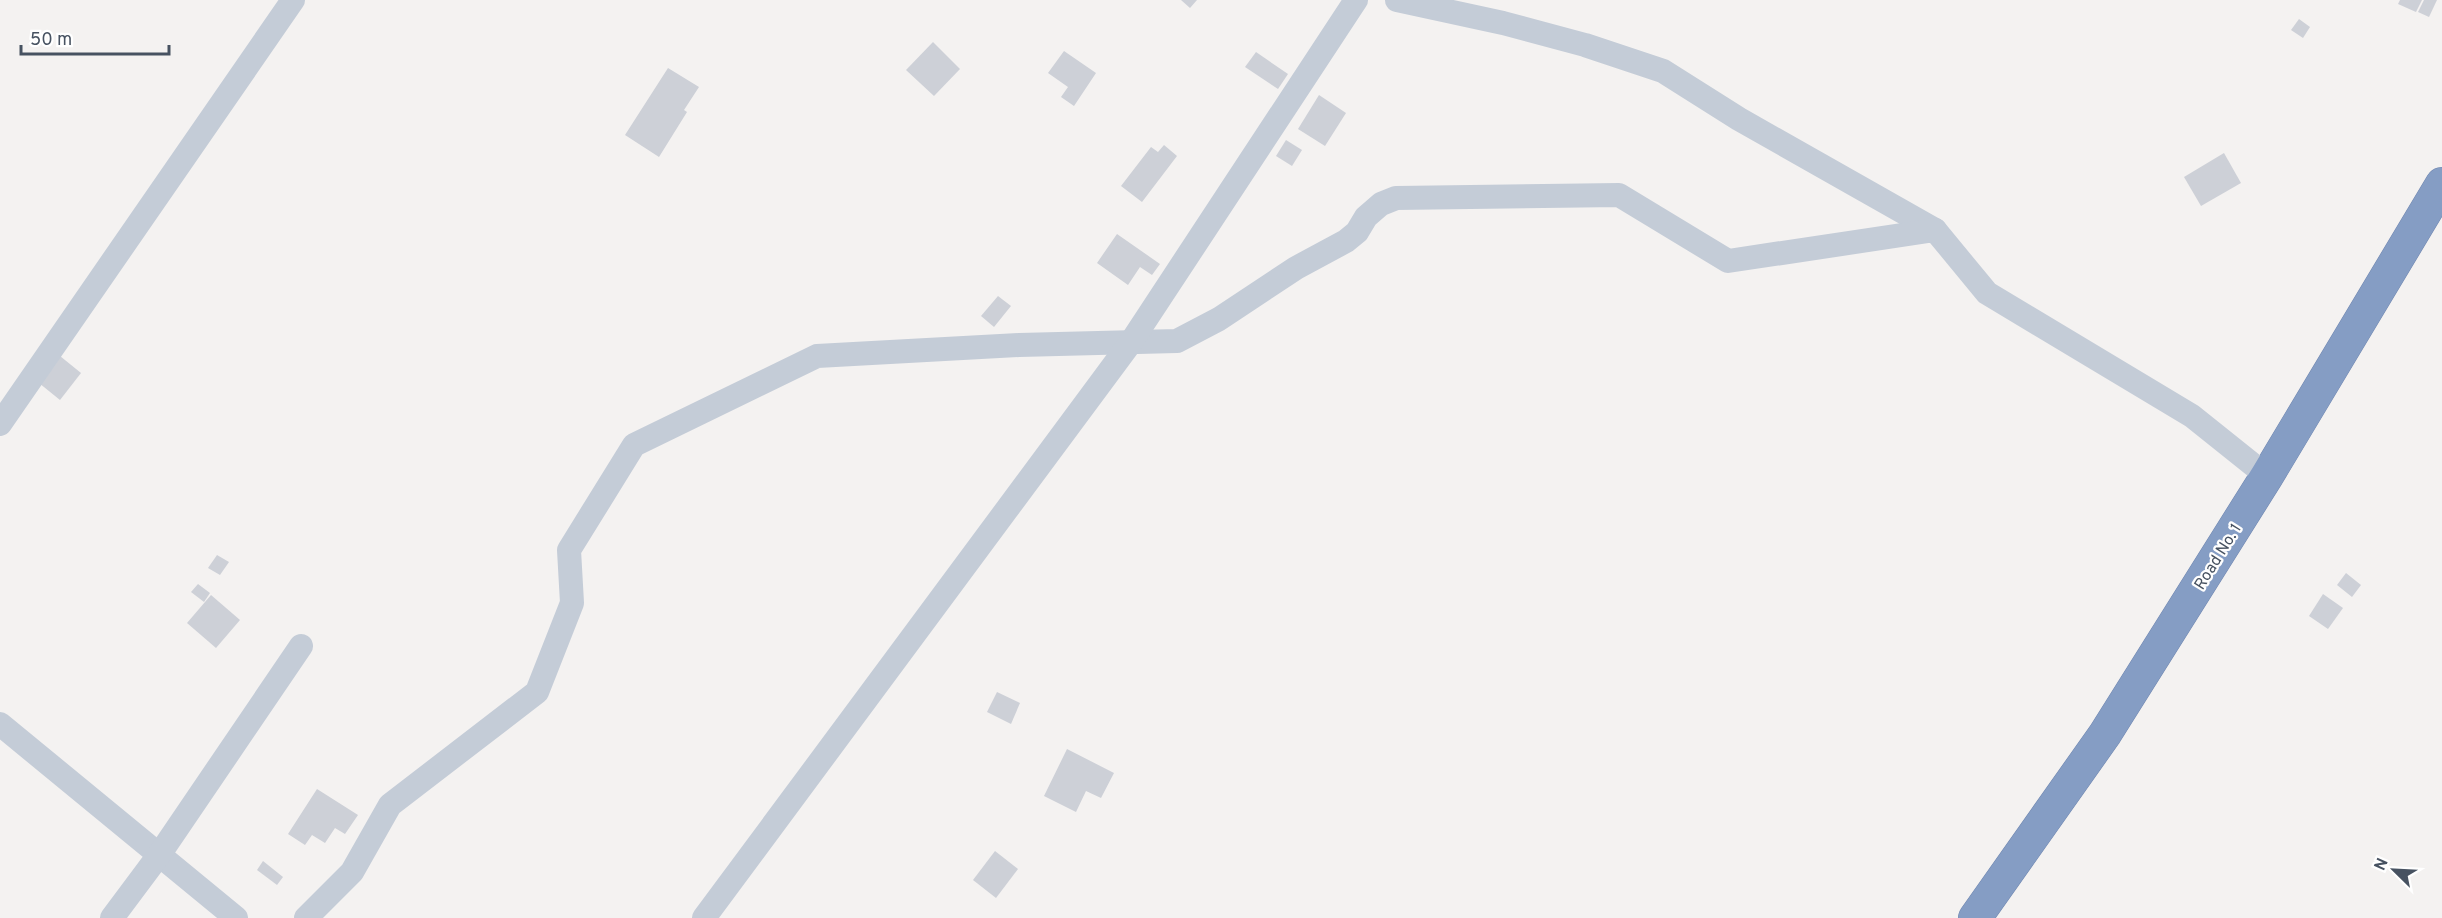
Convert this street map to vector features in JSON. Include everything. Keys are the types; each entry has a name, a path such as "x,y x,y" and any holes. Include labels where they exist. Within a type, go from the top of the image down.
{"highway":[{"name":"Road No. 1","path":"1975,918 2105,734 2267,476 2442,184"}],"street":[{"path":"0,424 293,0"},
{"path":"704,918 1131,342 1356,0"},
{"path":"1397,0 1503,22 1586,45 1663,71 1739,119 1935,230 1987,293 2192,416 2267,476"},
{"path":"306,918 352,872 390,806 537,692 572,603 570,550 634,445 817,356 1019,345 1177,341 1219,319 1296,268 1346,241 1357,232 1366,217 1381,204 1396,198 1619,195 1728,261 1935,230"},
{"path":"112,918 159,855 301,646"},
{"path":"0,724 236,918"}],"building":[{"path":"1181,0 1197,0 1190,8"},
{"path":"2400,0 2422,0 2416,12 2398,4"},
{"path":"2424,0 2437,0 2429,17 2418,12"},
{"path":"2299,19 2310,27 2303,38 2291,30"},
{"path":"933,42 960,69 934,96 906,70"},
{"path":"1064,51 1096,73 1074,106 1061,97 1068,87 1048,73"},
{"path":"1256,52 1288,74 1278,89 1245,67"},
{"path":"668,68 699,87 684,110 687,112 659,157 625,135"},
{"path":"1319,95 1346,113 1325,146 1298,129"},
{"path":"1286,140 1302,150 1292,166 1276,156"},
{"path":"1164,145 1177,156 1142,202 1121,186 1151,147 1158,152"},
{"path":"2224,153 2241,183 2201,206 2184,177"},
{"path":"1117,234 1160,264 1152,275 1140,267 1128,285 1097,263"},
{"path":"998,296 1011,306 994,327 981,316"},
{"path":"60,356 81,373 60,400 39,383"},
{"path":"217,555 229,562 220,575 208,568"},
{"path":"2346,573 2361,585 2352,597 2337,585"},
{"path":"198,584 210,593 204,602 191,592"},
{"path":"2323,594 2343,608 2328,629 2309,616"},
{"path":"211,595 240,620 216,648 187,623"},
{"path":"997,692 1020,703 1011,724 987,712"},
{"path":"1067,749 1114,773 1101,798 1086,791 1076,812 1044,796"},
{"path":"317,789 358,815 345,834 335,828 325,843 312,835 305,845 288,834"},
{"path":"995,851 1018,869 996,898 973,880"},
{"path":"263,861 283,877 277,885 257,870"}]}
